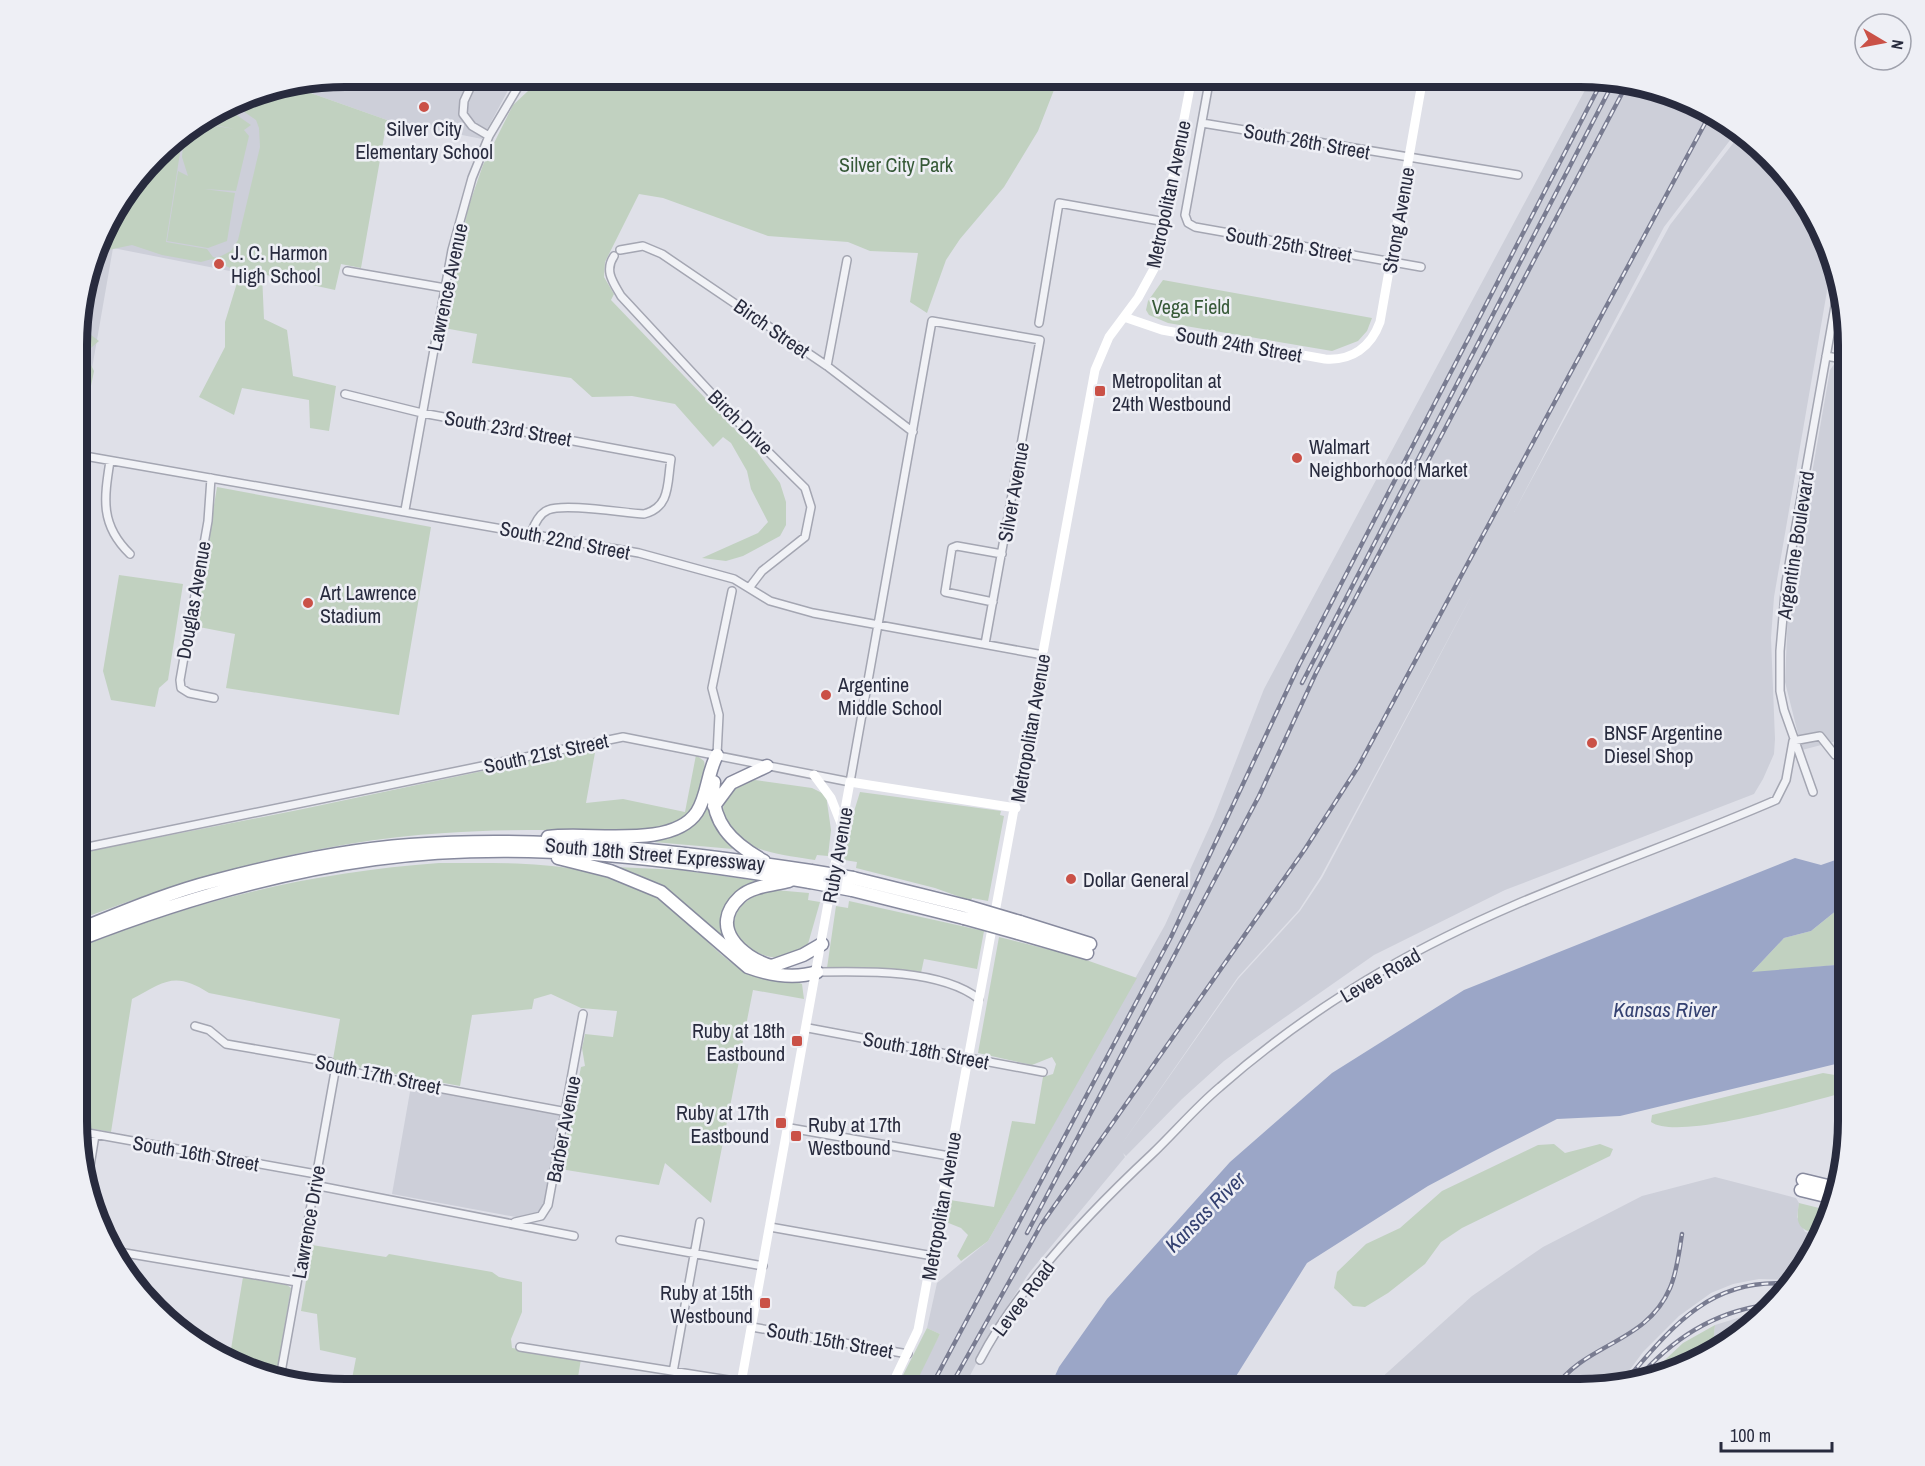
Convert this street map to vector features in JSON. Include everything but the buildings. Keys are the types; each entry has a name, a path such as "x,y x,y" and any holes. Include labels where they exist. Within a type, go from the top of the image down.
{"highway":[{"path":"717,755 714,807 723,830 742,848 770,865"},
{"path":"515,842 565,834 649,835 677,829 689,822 702,804 710,768 717,755"},
{"path":"714,807 721,794 731,783 767,766"},
{"name":"South 18th Street Expressway","path":"87,927 180,891 293,863 408,845 515,842 643,849 770,865 811,877 853,884 965,912 1089,949"},
{"path":"531,852 610,871 661,892 748,967 761,972 801,977 817,972"},
{"name":"South 18th Street Expressway","path":"87,937 204,894 319,868 428,854 531,852 662,860 796,880 811,877"},
{"path":"796,880 750,891 741,897 730,912 728,923 735,946 759,963 817,972"},
{"path":"772,966 803,955 822,944"},
{"path":"1827,1195 1802,1185 1829,1187"}],"street":[{"path":"470,87 464,101 463,114 472,126 489,136"},
{"name":"Lawrence Avenue","path":"405,510 445,288 458,230 489,136 518,87"},
{"name":"Metropolitan Avenue","path":"895,1379 918,1330 933,1256 949,1156 1016,808 1095,369 1109,337 1156,265 1190,87"},
{"path":"1202,123 1208,87"},
{"name":"Strong Avenue","path":"1355,354 1367,345 1380,322 1421,87"},
{"name":"South 26th Street","path":"1202,123 1409,159 1518,175"},
{"name":"South 25th Street","path":"1202,123 1185,215 1188,223 1195,227 1421,267"},
{"path":"1039,323 1059,203 1166,222"},
{"name":"Birch Street","path":"617,253 629,246 643,246 662,254 827,366 913,432"},
{"name":"Birch Drive","path":"617,253 609,267 610,279 621,296 738,422 805,488 811,507 805,537 762,571 749,588"},
{"path":"827,366 847,260"},
{"path":"347,271 445,288"},
{"name":"Argentine Boulevard","path":"1813,792 1793,741 1780,691 1782,615 1835,306"},
{"name":"South 24th Street","path":"1124,316 1169,332 1325,359 1336,360 1355,354"},
{"name":"Silver Avenue","path":"932,321 1040,340 985,644"},
{"name":"Ruby Avenue","path":"742,1379 808,1028 932,321"},
{"path":"1826,356 1838,358"},
{"name":"South 23rd Street","path":"345,394 422,413 671,459 664,503 656,511 644,514 564,508 547,510 535,523 531,533"},
{"name":"South 22nd Street","path":"87,457 531,533 684,565 734,579 770,601 802,610 1043,655"},
{"path":"110,461 105,495 106,514 117,541 130,554"},
{"name":"Douglas Avenue","path":"211,478 207,521 180,680 181,688 189,693 214,698"},
{"path":"993,602 945,592 952,548 957,546 1002,554"},
{"path":"717,755 719,715 712,688 732,591"},
{"path":"1793,741 1820,736 1838,756"},
{"name":"South 21st Street","path":"87,847 614,738 634,739 850,782 1016,808"},
{"name":"Levee Road","path":"980,1360 993,1335 1019,1301 1118,1185 1218,1089 1285,1035 1388,968 1542,892 1776,800 1786,780 1793,741"},
{"path":"814,775 831,798 843,828"},
{"path":"817,972 902,975 945,982 960,986 979,999"},
{"name":"Barber Avenue","path":"515,1222 541,1216 548,1205 567,1112 583,1014"},
{"name":"South 17th Street","path":"195,1026 209,1030 226,1044 330,1062 341,1070 567,1112"},
{"name":"South 18th Street","path":"808,1028 1043,1072"},
{"name":"Lawrence Drive","path":"281,1371 336,1066"},
{"path":"789,1128 949,1156"},
{"name":"South 16th Street","path":"88,1133 316,1174"},
{"path":"91,1163 95,1135"},
{"path":"314,1185 515,1222 574,1236"},
{"path":"672,1379 700,1222"},
{"path":"770,1227 933,1256"},
{"path":"620,1240 763,1266"},
{"path":"124,1253 297,1282"},
{"name":"South 15th Street","path":"752,1327 908,1354"},
{"path":"520,1347 674,1371 710,1379"}],"shaded area":[{"name":"Silver City Elementary School","path":"345,87 510,87 482,139 387,120 304,90"},
{"path":"1586,87 1630,92 1663,101 1694,114 1732,137 1664,227 1514,512 1670,225 1737,140 1785,188 1811,231 1829,279 1774,597 1771,638 1774,754 1754,794 1505,890 1374,955 1224,1061 1182,1099 1126,1156 1123,1153 1125,1157 1029,1273 1001,1316 968,1379 916,1379 940,1334 927,1328 937,1283 988,1241 1165,925 1214,817 1264,689","holes":["1475,589 1322,878 1300,911 1238,979 1119,1148 1238,977 1299,910 1321,876"]},
{"name":"J. C. Harmon High School","path":"257,103 277,107 240,273 113,248 87,397 89,312 96,279 114,231 140,188 175,151 216,122"},
{"path":"1838,363 1838,741 1802,750 1785,682 1788,611 1830,370"},
{"path":"411,1086 562,1116 545,1206 541,1211 521,1218 392,1194"},
{"path":"1715,1177 1796,1198 1799,1203 1797,1217 1805,1232 1812,1233 1784,1280 1759,1279 1733,1284 1711,1293 1679,1316 1643,1352 1626,1375 1580,1379 1380,1379 1472,1296 1543,1247 1642,1196"},
{"path":"1751,1314 1713,1341 1715,1325"}],"green space":[{"name":"Silver City Park","path":"532,87 1055,87 1038,131 1004,187 960,239 946,260 927,313 910,302 918,253 870,251 848,242 768,236 663,198 639,194 605,262 604,277 614,294 611,300 757,452 780,483 786,502 786,525 780,536 743,556 726,561 702,558 758,533 768,522 751,489 747,471 731,443 723,437 713,447 675,404 632,396 592,397 571,378 472,363 477,334 444,328 468,208 483,165 513,105"},
{"path":"304,90 387,120 361,268 341,264 335,290 262,274 264,319 287,330 293,376 336,386 329,431 310,428 309,400 242,388 234,415 199,397 225,347 225,322 240,273 212,259 201,262 162,255 132,245 106,251 122,216 140,188 181,146 166,242 207,249 213,257 217,258 231,251 238,240 260,147 256,120 241,110 262,101"},
{"path":"234,113 251,125 244,130 249,136 236,191 204,189 235,193 227,241 208,248 167,241 178,171 188,176 182,157 183,144 211,125 235,129 212,125"},
{"name":"Vega Field","path":"1163,280 1372,318 1367,331 1358,341 1332,351 1168,323 1149,315 1146,310 1148,301"},
{"path":"88,333 99,341 87,351"},
{"path":"87,357 94,371 87,406"},
{"name":"Art Lawrence Stadium","path":"217,487 431,527 399,715 226,688 235,634 194,626"},
{"path":"119,575 183,584 168,680 159,688 155,707 111,700 103,671"},
{"path":"596,747 586,803 623,799 685,812 696,755 704,761 705,770 691,811 681,820 654,830 471,831 398,837 351,844 304,852 212,875 87,917 87,851 303,809"},
{"path":"755,780 812,788 826,795 831,830 828,856 817,855 815,860 770,852 740,840 730,831 724,818 724,802 737,785"},
{"path":"860,792 1001,811 1000,815 1004,816 988,901 972,898 971,901 935,888 856,868 857,862 844,860 852,818"},
{"path":"709,801 715,826 733,849 643,841 657,838"},
{"path":"439,863 544,865 596,873 621,880 660,898 717,951 741,969 756,975 802,984 804,999 753,990 711,1203 665,1163 659,1185 560,1169 581,1067 585,1066 582,1048 585,1034 613,1037 617,1011 581,1008 551,994 534,999 532,1009 472,1015 460,1086 352,1066 333,1059 340,1019 209,993 197,986 178,980 162,983 132,999 111,1132 87,1128 87,945 210,902 300,881 392,867"},
{"path":"616,867 680,870 759,881 759,884 736,897 727,942"},
{"path":"775,890 809,893 808,900 820,902 808,944 789,956 769,957 759,954 734,934 735,916 744,904 757,895"},
{"path":"849,901 984,931 977,969 924,959 921,973 827,968 836,906 848,908"},
{"path":"1838,910 1838,965 1751,973 1784,938 1811,931"},
{"path":"999,937 1075,956 1137,978 988,1241 961,1261 957,1256 968,1235 961,1228 946,1222 950,1200 994,1207 1012,1121 1035,1124 1043,1077 1053,1074 1056,1064 1052,1057 1032,1065 978,1053"},
{"path":"1823,1073 1838,1076 1838,1094 1771,1112 1687,1127 1665,1127 1651,1122 1652,1115"},
{"path":"1554,1144 1565,1153 1600,1144 1613,1149 1610,1156 1462,1228 1441,1242 1425,1264 1388,1293 1365,1307 1353,1306 1334,1288 1337,1272 1366,1244 1400,1228 1442,1191 1538,1145"},
{"path":"1799,1203 1822,1209 1812,1232 1800,1226"},
{"path":"312,1245 386,1257 389,1254 492,1272 499,1277 522,1282 522,1312 511,1339 512,1348 581,1359 578,1379 352,1379 356,1358 320,1350 317,1314 301,1311"},
{"path":"243,1277 287,1285 291,1288 277,1369 231,1352"},
{"path":"1715,1325 1713,1341 1658,1366 1683,1343"},
{"path":"927,1328 940,1334 918,1379 901,1379"}],"water":[{"name":"Kansas River","path":"1795,858 1821,865 1838,859 1838,910 1811,931 1784,938 1752,972 1838,965 1838,1063 1620,1116 1557,1119 1492,1152 1428,1186 1307,1263 1234,1379 1054,1379 1059,1367 1107,1299 1230,1162 1332,1073 1464,990"}],"railway":[{"path":"935,1379 1171,937 1299,665 1598,88"},
{"path":"1302,683 1610,89"},
{"path":"1027,1233 1259,796 1316,673 1623,91"},
{"path":"955,1379 1041,1225 1305,849 1358,767 1706,121"},
{"path":"1562,1379 1582,1361 1646,1321 1659,1306 1672,1282 1682,1234"},
{"path":"1632,1373 1662,1340 1697,1308 1717,1296 1739,1288 1780,1284"},
{"path":"1646,1370 1670,1347 1701,1326 1718,1318 1759,1306"}],"place":[{"name":"Silver City Elementary School","path":"424,107"},
{"name":"J. C. Harmon High School","path":"219,264"},
{"name":"Metropolitan at 24th Westbound","path":"1100,391"},
{"name":"Walmart Neighborhood Market","path":"1297,458"},
{"name":"Art Lawrence Stadium","path":"308,603"},
{"name":"Argentine Middle School","path":"826,695"},
{"name":"BNSF Argentine Diesel Shop","path":"1592,743"},
{"name":"Dollar General","path":"1071,879"},
{"name":"Ruby at 18th Eastbound","path":"797,1041"},
{"name":"Ruby at 17th Eastbound","path":"781,1123"},
{"name":"Ruby at 17th Westbound","path":"796,1136"},
{"name":"Ruby at 15th Westbound","path":"765,1303"}]}
